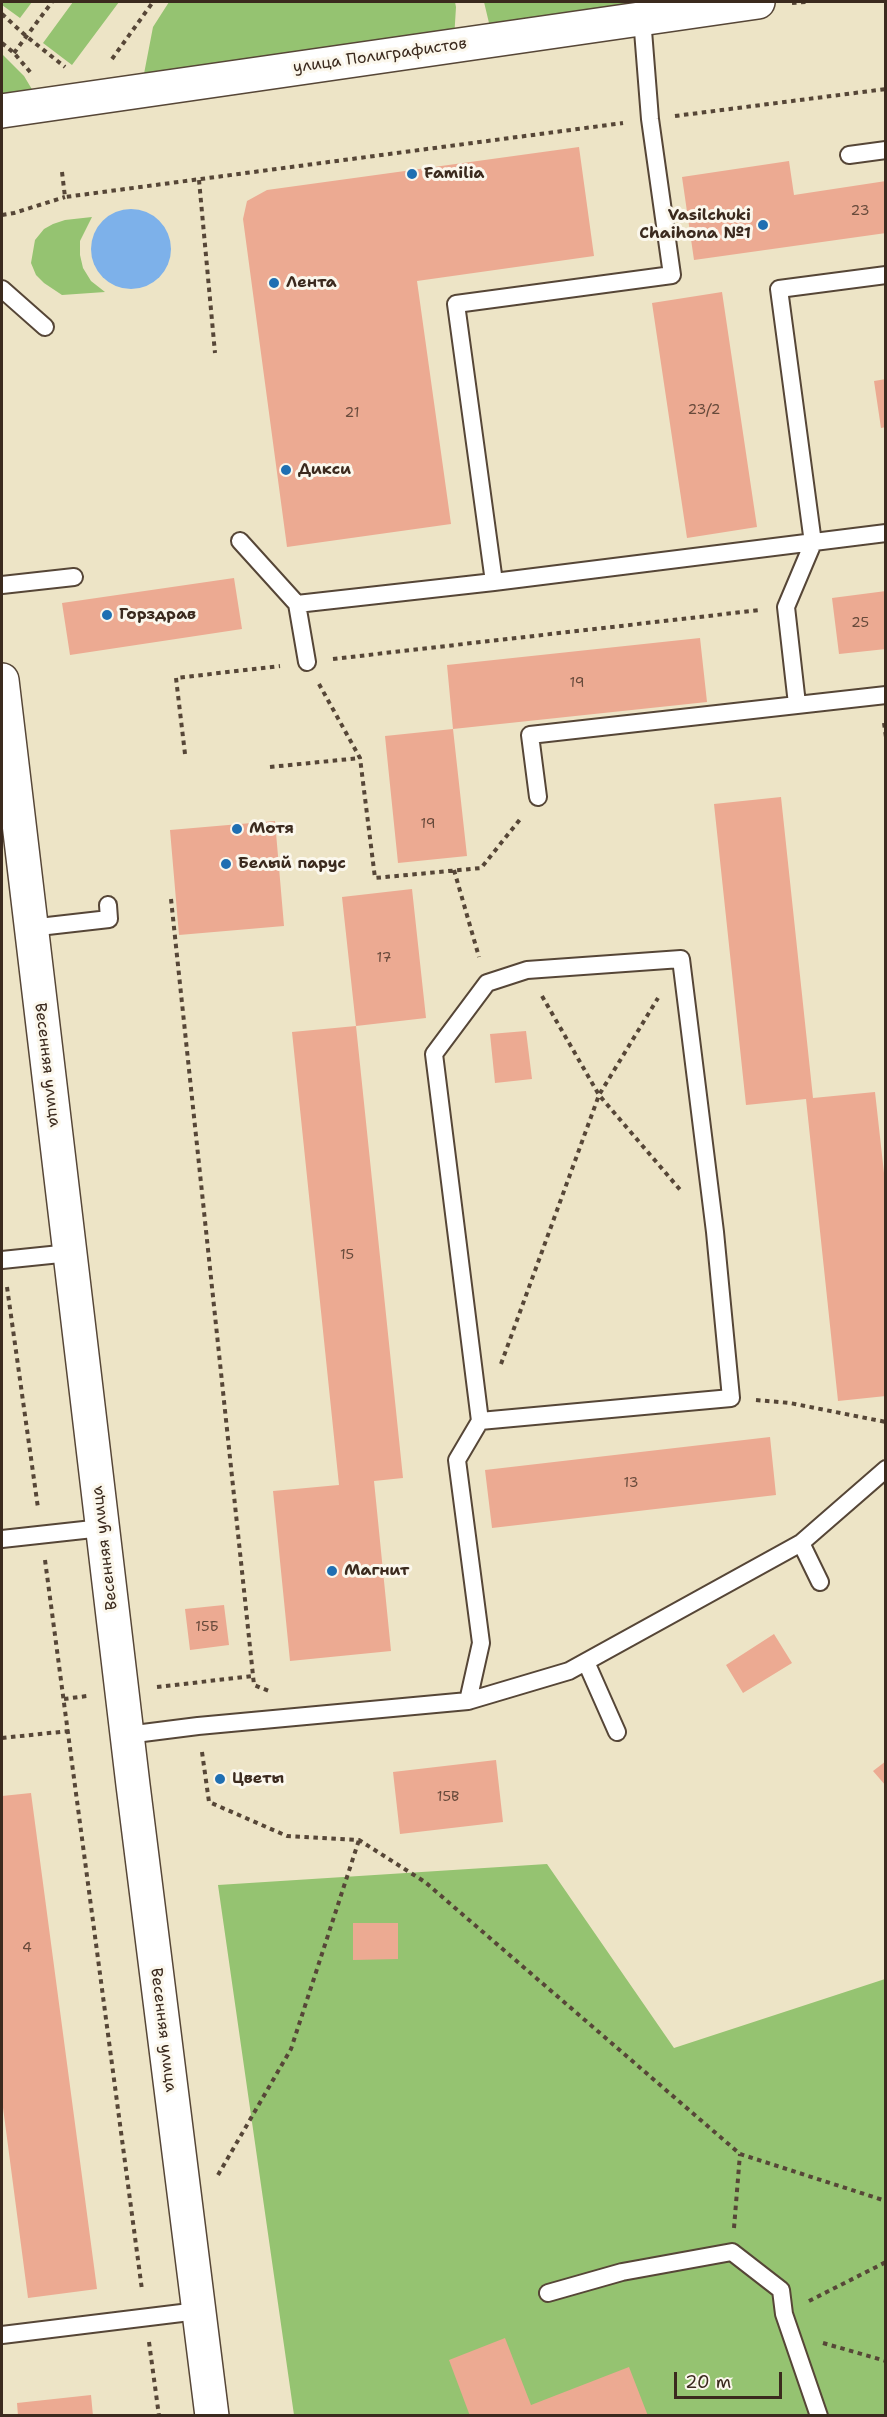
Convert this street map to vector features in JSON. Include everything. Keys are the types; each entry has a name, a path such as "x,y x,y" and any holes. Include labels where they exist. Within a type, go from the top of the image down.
{"street":[{"name":"улица Полиграфистов","path":"2,111 758,2"},
{"name":"Весенняя улица","path":"2,680 8,794 30,928 212,2415"}],"lane":[{"path":"494,582 456,304 672,274 650,119 642,18"},
{"path":"849,155 885,150"},
{"path":"797,705 786,607 813,543 779,289 885,275"},
{"path":"2,289 45,327"},
{"path":"297,604 885,533"},
{"path":"240,541 297,604 307,663"},
{"path":"2,585 74,577"},
{"path":"538,797 530,735 885,695"},
{"path":"30,928 109,920 108,905"},
{"path":"468,1701 481,1643 457,1460 480,1421 434,1054 487,983 527,970 681,959 715,1232 731,1398 480,1421"},
{"path":"2,1260 70,1253"},
{"path":"127,1735 198,1726 468,1701 569,1671 801,1543 885,1469"},
{"path":"2,1539 102,1528"},
{"path":"801,1543 820,1582"},
{"path":"586,1662 617,1732"},
{"path":"548,2293 622,2272 732,2252 781,2290 784,2314 819,2415"},
{"path":"2,2335 198,2311"}],"path":[{"path":"14,52 52,2"},
{"path":"2,14 67,68"},
{"path":"2,215 65,197 885,89"},
{"path":"62,172 65,197"},
{"path":"199,180 215,353"},
{"path":"185,754 176,678 786,607"},
{"path":"307,663 360,758 375,878 481,868 538,797"},
{"path":"270,767 360,758"},
{"path":"454,870 487,983"},
{"path":"171,899 254,1684 283,1697 286,1718"},
{"path":"500,1365 599,1095 681,959"},
{"path":"527,970 599,1095 715,1232"},
{"path":"2,1260 69,1731 159,2415"},
{"path":"731,1398 790,1403 885,1422"},
{"path":"122,1692 253,1676"},
{"path":"198,1726 209,1802 287,1836 359,1840 425,1882 740,2154 885,2202"},
{"path":"2,1738 69,1731"},
{"path":"216,2178 291,2049 359,1840"},
{"path":"732,2252 740,2154"},
{"path":"784,2314 885,2262"},
{"path":"790,2333 885,2361"}],"green space":[{"path":"2,2 32,2 20,18 2,5"},
{"path":"73,2 119,2 72,65 43,43"},
{"path":"169,2 455,2 454,39 143,79 153,27"},
{"path":"484,2 700,2 496,34 489,23"},
{"path":"2,54 24,76 33,91 2,111"},
{"path":"92,217 80,241 80,255 83,268 91,281 105,292 62,295 36,275 31,263 35,240 44,229 53,224 65,220"},
{"path":"547,1864 674,2048 885,1979 885,2415 294,2415 218,1885"}],"water":[{"path":"123,209 139,209 160,220 171,241 171,257 160,278 139,289 123,289 109,283 97,271 91,257 91,241 97,227 109,215"}],"building":[{"path":"579,147 594,256 417,281 451,524 287,547 243,219 247,201 267,190"},
{"name":"Vasilchuki Chaihona №1","path":"789,161 794,195 886,181 886,233 694,260 682,177"},
{"path":"722,292 757,527 687,538 652,303"},
{"path":"886,379 886,427 881,428 874,381"},
{"path":"234,578 242,629 70,655 62,603"},
{"path":"886,591 886,649 839,654 832,598"},
{"path":"700,638 707,702 453,729 447,665"},
{"path":"453,729 467,856 398,863 385,736"},
{"path":"781,797 813,1098 875,1092 886,1191 886,1396 838,1401 806,1099 746,1105 714,804"},
{"name":"Белый парус","path":"275,821 284,926 179,935 170,830"},
{"path":"412,889 426,1018 356,1026 342,897"},
{"path":"356,1026 403,1478 374,1481 391,1651 290,1661 273,1491 339,1485 292,1032"},
{"path":"526,1031 532,1079 495,1083 490,1034"},
{"path":"770,1437 776,1495 492,1528 485,1470"},
{"path":"224,1605 229,1645 190,1650 185,1609"},
{"path":"774,1634 792,1663 743,1693 726,1665"},
{"path":"496,1760 503,1822 400,1834 393,1772"},
{"path":"886,1761 886,1786 873,1771"},
{"path":"31,1793 97,2289 28,2298 2,2100 2,1796"},
{"path":"353,1923 398,1923 398,1959 353,1960"},
{"path":"505,2338 531,2405 629,2367 648,2416 470,2416 449,2360"},
{"path":"91,2395 93,2416 18,2416 17,2403"}],"place":[{"name":"Familia","path":"412,174"},
{"name":"Vasilchuki Chaihona №1","path":"763,225"},
{"name":"Лента","path":"274,283"},
{"name":"Дикси","path":"286,470"},
{"name":"Горздрав","path":"107,615"},
{"name":"Мотя","path":"237,829"},
{"name":"Белый парус","path":"226,864"},
{"name":"Магнит","path":"332,1571"},
{"name":"Цветы","path":"220,1779"}]}
